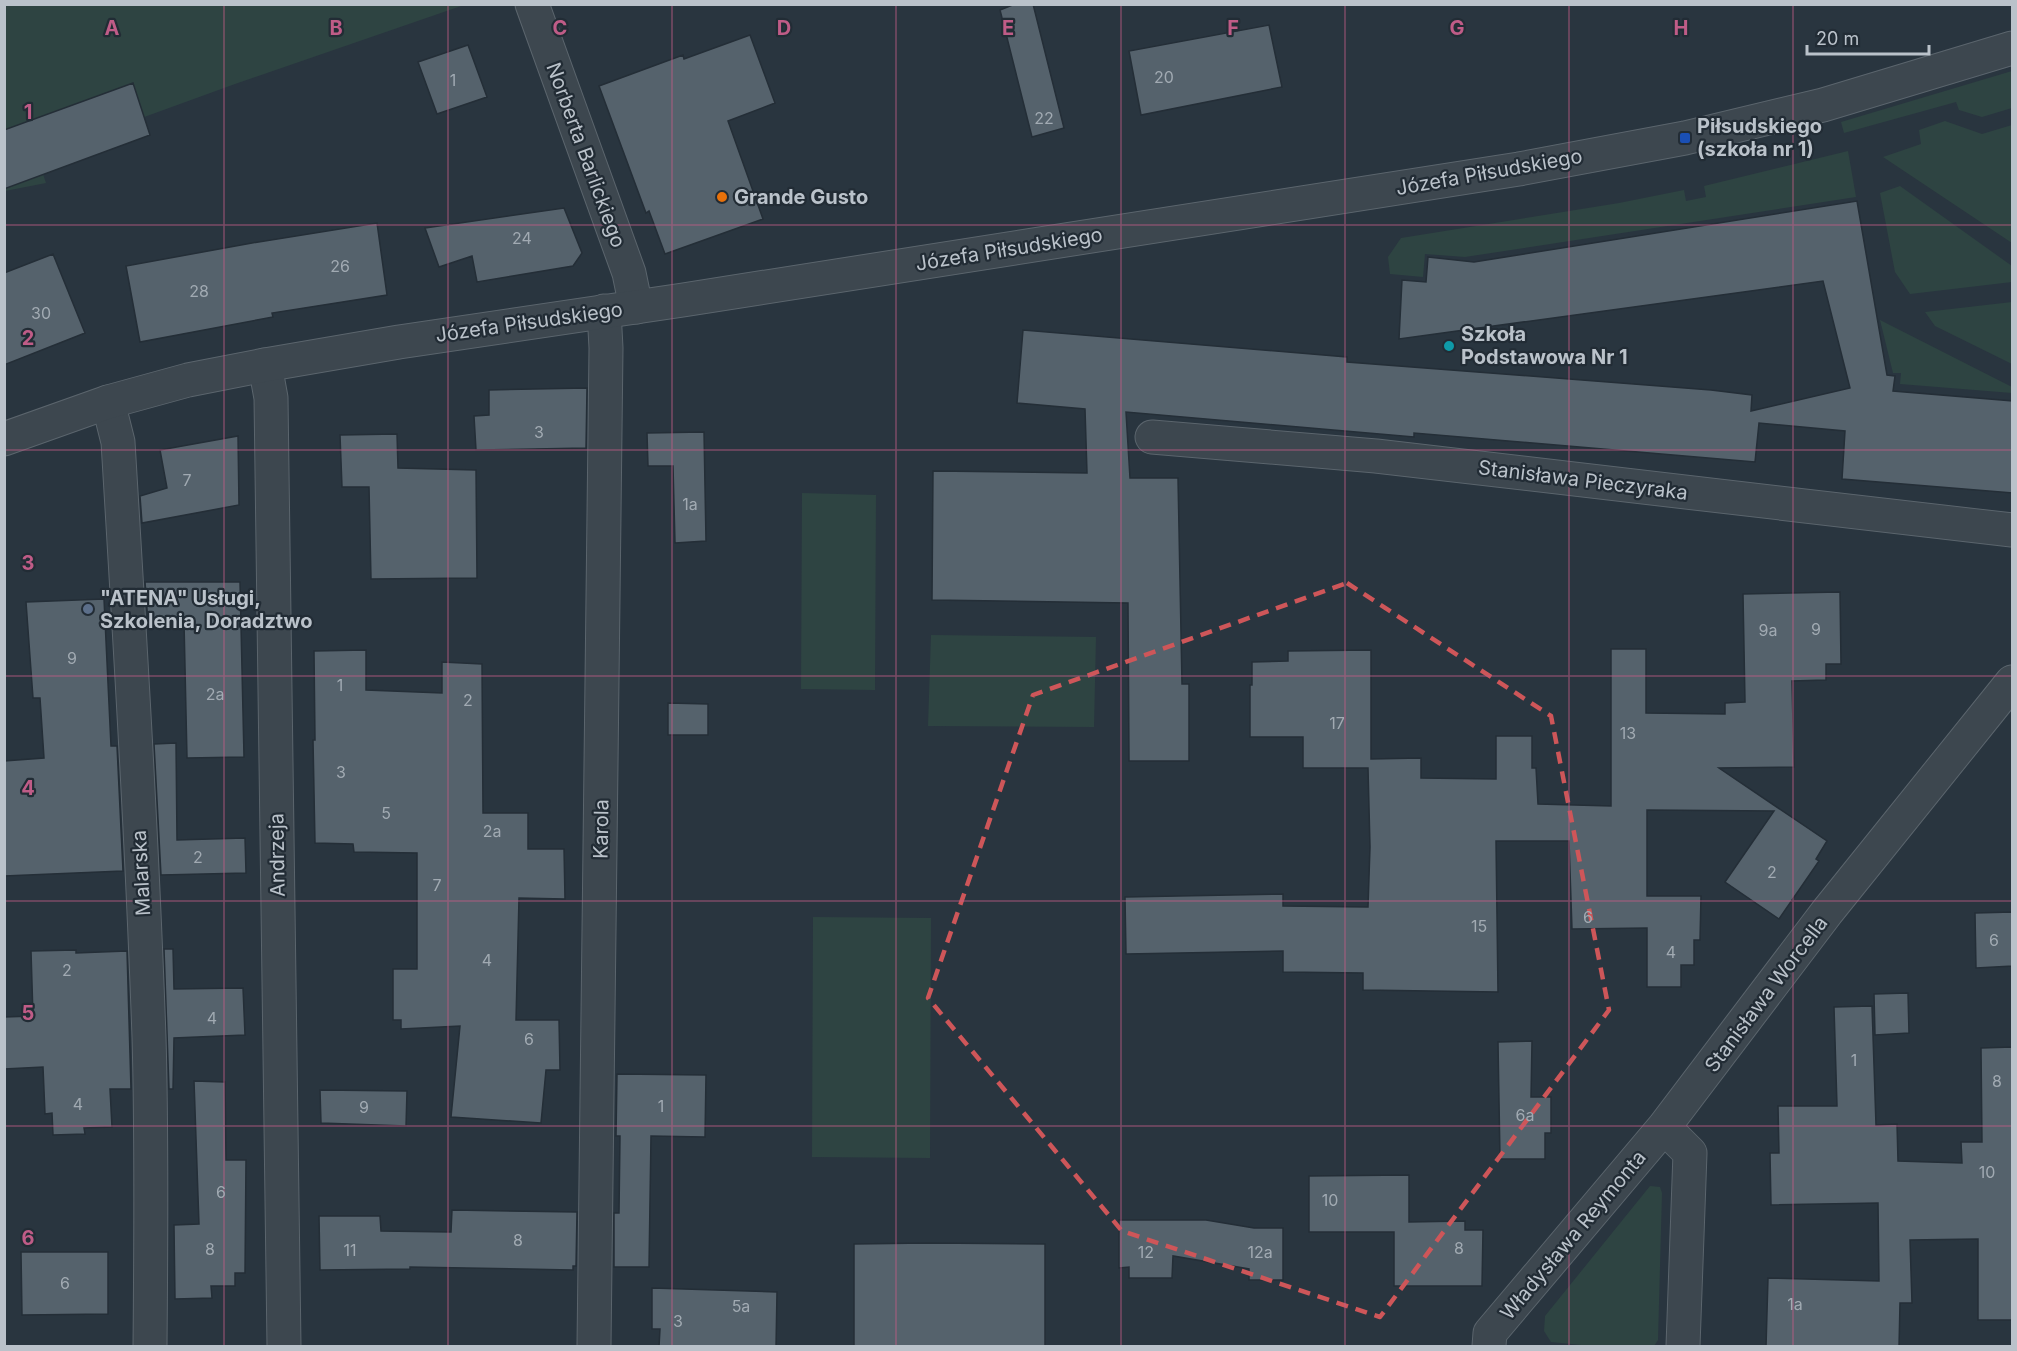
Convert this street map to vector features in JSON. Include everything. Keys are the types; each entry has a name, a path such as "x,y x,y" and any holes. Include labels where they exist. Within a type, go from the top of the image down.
{"street":[{"name":"Norberta Barlickiego","path":"532,4 629,273 636,307"},
{"name":"Józefa Piłsudskiego","path":"4,439 108,402 188,380 265,365 399,342 1508,170 1662,142 1823,105 2013,48"},
{"name":"Karola","path":"594,1347 606,356 604,311"},
{"name":"Andrzeja","path":"265,365 271,398 284,1347"},
{"name":"Malarska","path":"108,402 118,442 135,734 149,1038 150,1347"},
{"name":"Stanisława Pieczyraka","path":"1152,437 1376,456 2013,530"},
{"name":"Stanisława Worcella","path":"1664,1127 1827,912 2013,682"},
{"name":"Władysława Reymonta","path":"1489,1347 1490,1334 1664,1127"},
{"path":"1664,1127 1690,1153 1683,1347"}],"highlighted area":[{"path":"1347,583 1551,716 1609,1010 1380,1317 1122,1231 928,998 1033,695"}],"green space":[{"path":"5,5 464,5 235,84 37,156 46,183 5,191"},
{"path":"2012,71 2012,108 1982,117 1959,110 1956,102 1844,133 1841,122"},
{"path":"1945,121 1982,134 2012,125 2012,243 1883,157 1921,144 1919,130"},
{"path":"1848,151 1856,197 1465,257 1425,254 1423,277 1390,274 1388,257 1401,238 1619,203 1684,190 1686,201 1706,197 1704,186"},
{"path":"1900,186 2012,266 2012,282 1910,294 1895,272 1880,193"},
{"path":"2012,302 2012,364 1935,326 1925,312"},
{"path":"1880,320 2012,387 2012,393 1900,384 1901,373 1893,373"},
{"path":"802,493 876,495 875,690 801,689"},
{"path":"931,635 1096,637 1094,727 928,726"},
{"path":"813,917 931,918 930,1158 812,1157"},
{"path":"1650,1186 1660,1187 1662,1193 1658,1340 1654,1346 1591,1346 1551,1342 1544,1331 1545,1316"}],"building":[{"path":"1015,4 1033,4 1064,128 1032,137 1000,10"},
{"path":"1269,25 1282,87 1141,115 1129,51"},
{"path":"750,35 775,103 728,121 763,219 665,254 649,211 646,213 599,86 683,55 684,59"},
{"path":"468,45 487,97 437,114 418,62"},
{"path":"133,83 150,135 4,189 4,130"},
{"path":"1857,201 1887,375 1895,376 1893,391 2013,401 2013,493 1842,479 1845,431 1759,423 1755,462 1414,433 1414,437 1126,412 1130,478 1178,478 1182,684 1189,684 1189,761 1129,761 1128,603 932,600 933,471 1087,473 1085,409 1017,403 1023,330 1347,357 1347,362 1711,390 1752,395 1751,411 1850,388 1823,281 1399,339 1402,280 1426,282 1428,257 1474,262"},
{"path":"564,208 582,253 573,266 477,282 472,256 439,267 425,228"},
{"path":"377,223 387,295 272,313 273,317 140,342 126,266"},
{"path":"53,254 85,333 4,365 4,273"},
{"path":"587,388 586,448 476,450 474,416 489,415 489,390"},
{"path":"704,432 706,541 675,543 673,466 648,466 647,433"},
{"path":"397,434 398,468 476,470 477,578 371,579 369,487 342,487 340,435"},
{"path":"238,436 239,505 142,523 140,496 167,488 160,450"},
{"path":"145,582 240,582 244,757 187,758 184,622 148,623"},
{"path":"1840,592 1841,664 1826,664 1826,680 1792,681 1794,767 1719,768 1827,841 1816,859 1819,861 1779,919 1725,882 1774,811 1647,810 1647,896 1701,896 1700,940 1694,940 1694,965 1681,965 1681,987 1647,987 1647,928 1572,929 1569,841 1496,841 1498,992 1363,990 1363,973 1283,972 1283,951 1126,954 1125,897 1283,894 1283,906 1368,907 1370,847 1368,768 1303,768 1303,737 1250,737 1252,662 1288,661 1288,651 1371,650 1371,759 1421,758 1421,778 1496,779 1496,736 1532,736 1532,768 1536,768 1538,804 1611,806 1611,649 1646,649 1646,713 1725,714 1725,703 1745,702 1743,594"},
{"path":"104,599 111,746 117,746 123,871 4,876 4,761 44,758 40,698 33,698 26,602"},
{"path":"366,650 366,690 442,693 442,662 482,664 483,813 528,813 528,849 564,849 565,899 519,898 516,1020 559,1020 560,1070 546,1070 541,1123 451,1117 460,1026 401,1029 401,1020 393,1020 393,969 417,969 417,853 354,852 353,844 315,843 314,651"},
{"path":"668,703 708,704 708,735 668,735"},
{"path":"176,743 177,840 245,838 246,873 161,875 154,744"},
{"path":"2013,912 2013,966 1976,968 1975,913"},
{"path":"164,949 173,949 174,989 243,988 245,1035 174,1038 173,1089 169,1089"},
{"path":"76,950 76,953 127,951 131,1089 110,1089 112,1127 84,1128 85,1134 53,1135 52,1113 45,1114 43,1067 4,1069 4,1017 33,1016 31,951"},
{"path":"1908,993 1909,1033 1875,1035 1874,994"},
{"path":"1872,1006 1876,1125 1897,1124 1898,1161 1962,1163 1961,1142 1982,1142 1981,1048 2013,1047 2013,1320 1978,1320 1978,1239 1910,1240 1912,1303 1900,1303 1899,1347 1766,1347 1768,1278 1879,1281 1878,1203 1771,1205 1770,1153 1779,1153 1778,1106 1837,1106 1834,1007"},
{"path":"1532,1041 1531,1097 1551,1097 1551,1133 1545,1133 1545,1159 1500,1159 1498,1042"},
{"path":"617,1074 706,1075 705,1137 651,1136 649,1267 614,1267 614,1213 619,1213 620,1136 616,1136"},
{"path":"194,1081 225,1082 226,1160 246,1160 245,1273 235,1273 235,1286 211,1286 212,1298 175,1299 174,1225 199,1224"},
{"path":"320,1090 407,1091 406,1126 321,1123"},
{"path":"1409,1175 1409,1222 1465,1221 1465,1230 1483,1230 1482,1286 1394,1286 1394,1232 1309,1232 1309,1176"},
{"path":"452,1210 577,1212 576,1266 573,1266 573,1270 410,1267 410,1269 320,1270 319,1216 380,1216 381,1231 451,1232"},
{"path":"1119,1220 1206,1220 1254,1228 1283,1228 1283,1280 1249,1280 1249,1269 1173,1256 1172,1278 1129,1278 1129,1267 1119,1268"},
{"path":"854,1244 1045,1244 1045,1347 854,1347"},
{"path":"21,1252 108,1252 108,1314 22,1315"},
{"path":"652,1288 777,1292 776,1347 659,1347 660,1329 652,1329"}],"place":[{"name":"Piłsudskiego (szkoła nr 1)","path":"1685,138"},
{"name":"Grande Gusto","path":"722,197"},
{"name":"Szkoła Podstawowa Nr 1","path":"1449,346"},
{"name":"\"ATENA\" Usługi, Szkolenia, Doradztwo","path":"88,609"}]}
